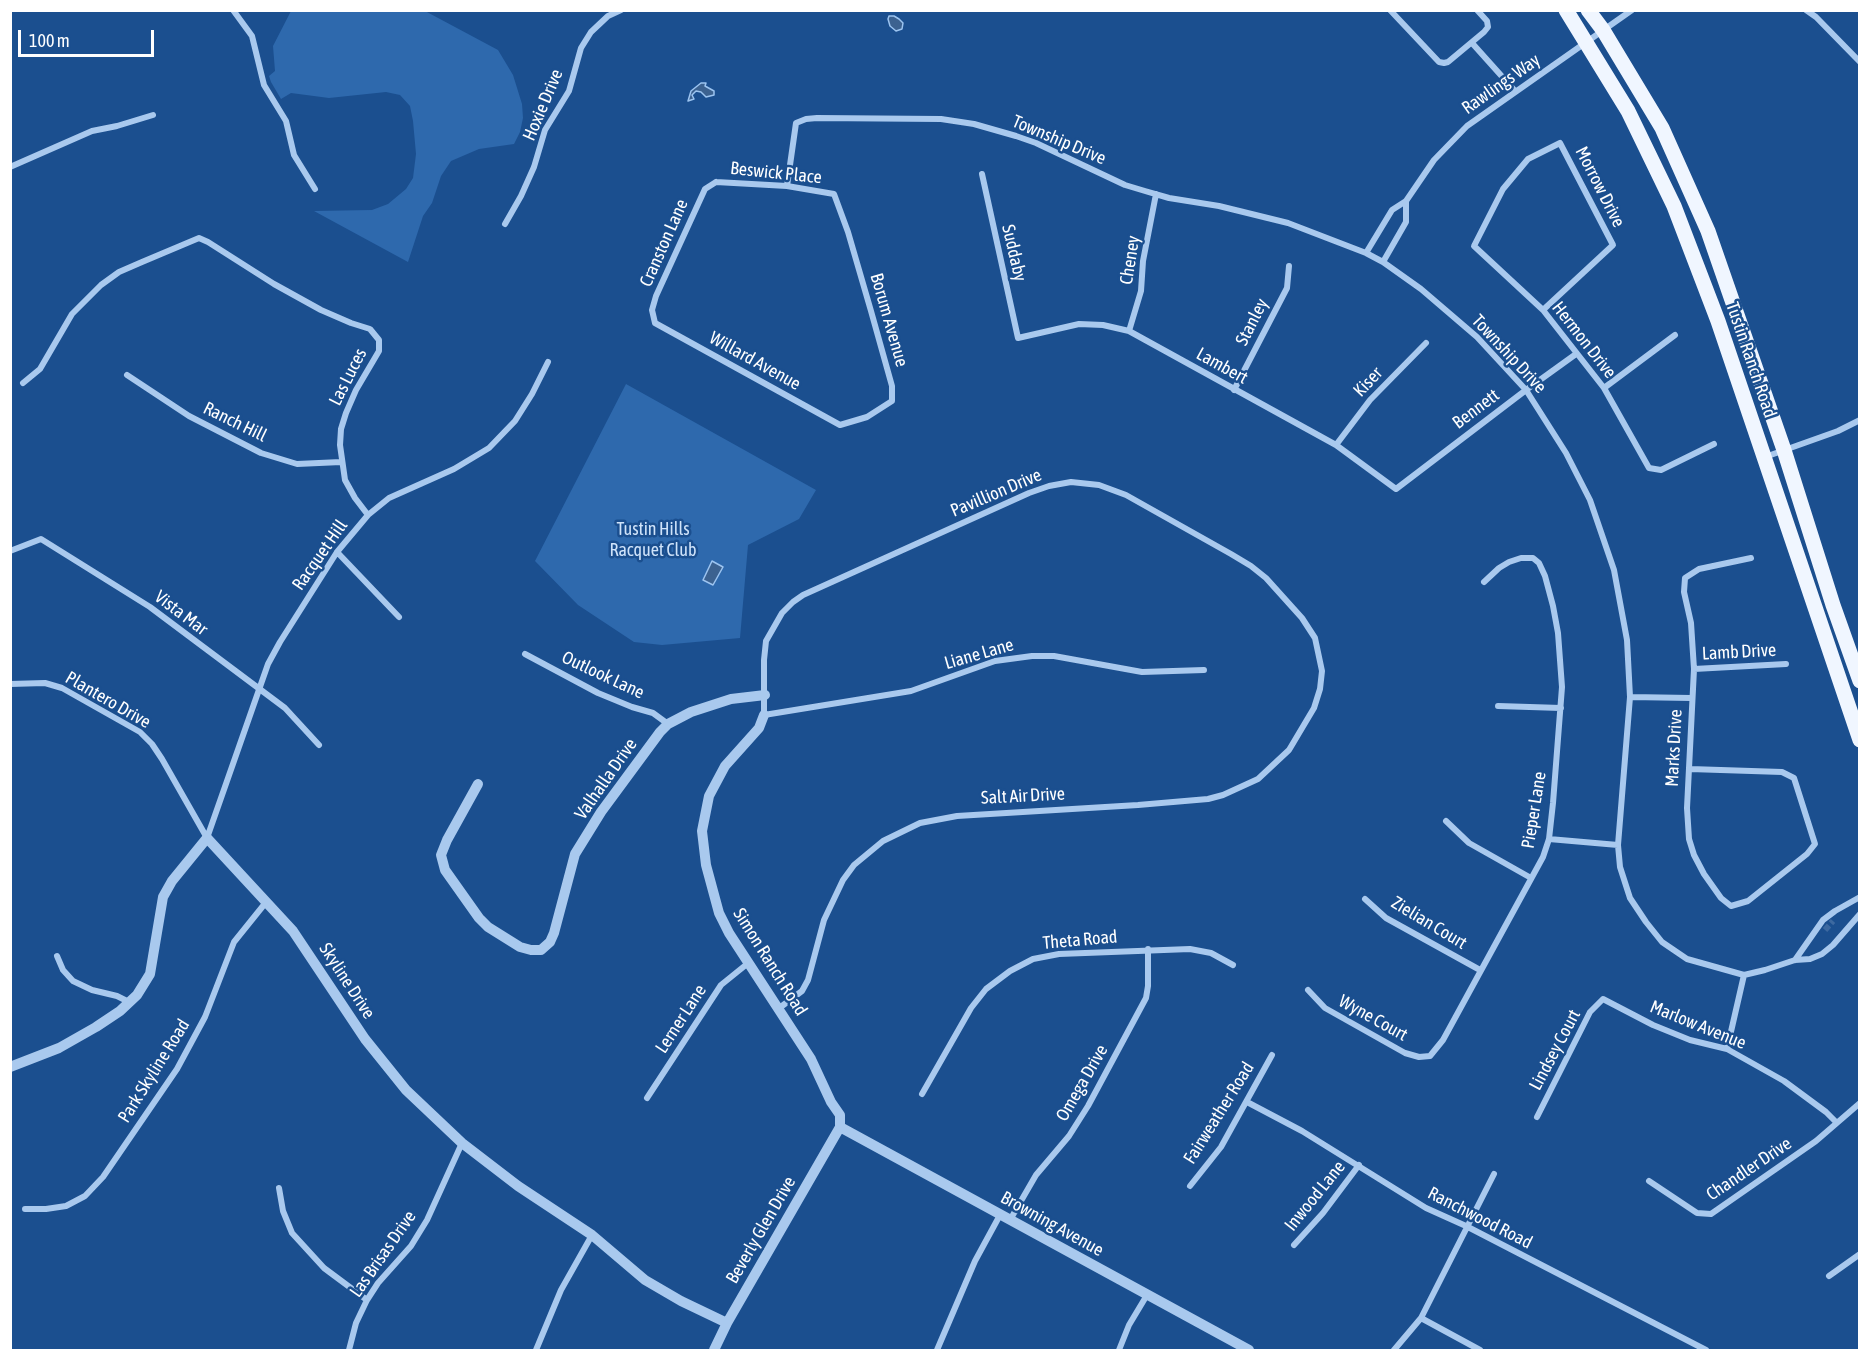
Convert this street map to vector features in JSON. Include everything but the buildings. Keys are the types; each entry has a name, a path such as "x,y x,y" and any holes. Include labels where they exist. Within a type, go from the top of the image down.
{"main road":[{"name":"Tustin Ranch Road","path":"1566,10 1628,111 1674,206 1718,321 1860,740"},
{"name":"Tustin Ranch Road","path":"1588,10 1603,30 1662,128 1708,231 1784,450 1833,605 1860,681"}],"street":[{"path":"233,10 252,36 264,85 286,121 294,155 315,189"},
{"name":"Hoxie Drive","path":"505,224 534,167 545,130 569,91 581,48 606,13 621,10"},
{"path":"1390,10 1439,62 1448,62 1488,27 1487,21 1477,10"},
{"name":"Rawlings Way","path":"1366,253 1392,210 1406,201 1434,160 1467,126 1632,10"},
{"path":"1806,10 1816,17 1860,62"},
{"path":"1472,42 1515,91"},
{"path":"10,167 92,131 153,115"},
{"name":"Township Drive","path":"787,186 796,123 806,119 916,118 974,124 1036,143 1125,185 1288,223 1366,253 1421,289 1477,337 1526,390 1566,453 1590,500 1604,538 1621,600 1627,640 1630,697 1618,845 1622,879 1630,898 1662,942 1687,959 1744,975"},
{"name":"Morrow Drive","path":"1474,246 1503,189 1528,159 1560,143 1613,245 1543,310"},
{"name":"Suddaby","path":"982,174 1018,338"},
{"name":"Beswick Place","path":"716,182 787,186 834,194"},
{"name":"Cranston Lane","path":"655,323 652,310 656,296 705,189 716,182"},
{"name":"Borum Avenue","path":"834,194 851,242 892,386 892,401 867,417 840,425"},
{"name":"Cheney","path":"1130,331 1141,291 1143,261 1156,194"},
{"name":"Rawlings Way","path":"1383,262 1406,222 1406,201"},
{"name":"Las Luces","path":"23,383 40,369 72,314 101,285 119,272 199,238 321,310 370,329 379,340 380,351 345,412 340,437 341,462 345,480 368,515"},
{"name":"Hermon Drive","path":"1474,246 1543,310 1604,388 1649,468 1661,470 1714,444"},
{"name":"Stanley","path":"1234,390 1287,288 1289,266"},
{"name":"Willard Avenue","path":"655,323 840,425"},
{"name":"Lambert","path":"1018,338 1078,324 1103,325 1130,331 1336,445 1396,489"},
{"path":"1604,388 1675,335"},
{"name":"Kiser","path":"1336,445 1370,400 1426,343"},
{"name":"Bennett","path":"1396,489 1576,354"},
{"name":"Racquet Hill","path":"207,838 258,689 280,642 337,552 368,515 388,498 454,469 489,448 515,421 548,362"},
{"name":"Ranch Hill","path":"127,375 189,416 261,453 297,464 341,462"},
{"path":"1764,458 1838,431 1860,420"},
{"name":"Pavillion Drive","path":"764,715 766,641 782,613 803,595 1029,493 1071,482 1100,485 1126,495 1231,554 1258,572 1295,610 1315,638 1322,670 1320,688"},
{"name":"Vista Mar","path":"10,551 41,539 154,610 285,708 319,745"},
{"path":"337,552 399,617"},
{"name":"Pieper Lane","path":"1430,1056 1443,1040 1543,857 1549,839 1561,708 1561,665 1558,633 1545,576 1539,562 1533,558 1521,558 1498,568 1484,582"},
{"name":"Marks Drive","path":"1690,769 1782,772 1794,778 1815,844 1807,855 1748,901 1731,906 1721,898 1704,874 1689,839 1687,808 1694,669 1691,623 1684,592 1685,578 1699,569 1751,558"},
{"name":"Outlook Lane","path":"525,654 598,693 653,713 668,724"},
{"name":"Liane Lane","path":"764,715 911,691 995,662 1032,656 1063,657 1142,672 1204,670"},
{"name":"Lamb Drive","path":"1694,669 1786,664"},
{"name":"Plantero Drive","path":"10,684 45,683 62,688 140,732 162,759 207,838"},
{"name":"Salt Air Drive","path":"778,1009 802,991 808,980 824,920 843,880 854,865 883,841 920,823 957,816 1208,800 1223,795 1258,779 1289,750 1314,708 1320,688"},
{"name":"Valhalla Drive","path":"478,784 441,855 445,870 488,927 520,947 541,950 550,942 554,933 568,876 586,834 649,746 668,724 691,712 731,699 765,695"},
{"path":"1630,697 1692,698"},
{"path":"1498,706 1561,708"},
{"name":"Simon Ranch Road","path":"764,715 751,740 725,766 706,804 702,831 706,865 719,913 729,933 747,964 811,1059 831,1102 840,1115 840,1127"},
{"path":"1446,821 1469,843 1531,878"},
{"path":"10,1067 59,1048 96,1028 130,1003 137,995 150,974 163,897 172,880 207,838"},
{"name":"Skyline Drive","path":"207,838 267,901 305,946 359,1030 406,1090 462,1143 518,1186 592,1235 645,1280 681,1301 727,1323"},
{"path":"1549,839 1618,845"},
{"path":"1795,960 1823,920 1860,897"},
{"name":"Zielian Court","path":"1365,899 1386,918 1480,970"},
{"name":"Park Skyline Road","path":"25,1209 66,1206 85,1196 103,1177 177,1069 205,1017 234,942 267,901"},
{"path":"1833,921 1835,911"},
{"path":"1727,1049 1744,975 1822,954 1860,914"},
{"path":"1814,934 1825,930"},
{"name":"Omega Drive","path":"937,1350 975,1261 1036,1175 1069,1136 1088,1106 1146,998 1148,949"},
{"name":"Theta Road","path":"922,1094 971,1008 986,989 1010,971 1033,959 1059,954 1190,949 1211,953 1233,965"},
{"path":"57,956 63,970 73,981 92,990 123,998 130,1003"},
{"name":"Lerner Lane","path":"647,1098 722,985 747,964"},
{"name":"Wyne Court","path":"1308,990 1325,1008 1405,1053 1419,1057 1430,1056"},
{"name":"Marlow Avenue","path":"1603,999 1662,1029 1690,1040 1727,1049 1784,1081 1837,1123"},
{"name":"Lindsey Court","path":"1537,1117 1590,1012 1603,999"},
{"name":"Fairweather Road","path":"1190,1186 1221,1147 1272,1055"},
{"name":"Ranchwood Road","path":"1247,1102 1302,1131 1418,1203 1706,1350"},
{"name":"Chandler Drive","path":"1649,1181 1696,1213 1711,1214 1816,1141 1860,1103"},
{"name":"Browning Avenue","path":"840,1127 1250,1350"},
{"name":"Beverly Glen Drive","path":"714,1350 727,1323 840,1127"},
{"name":"Las Brisas Drive","path":"349,1350 356,1323 367,1300 378,1283 411,1246 427,1220 462,1143"},
{"name":"Inwood Lane","path":"1294,1245 1323,1213 1359,1166"},
{"path":"1394,1350 1421,1318 1494,1174"},
{"path":"279,1188 282,1211 292,1233 324,1268 367,1300"},
{"path":"536,1350 561,1290 592,1235"},
{"path":"1829,1276 1860,1254"},
{"path":"1119,1350 1129,1325 1147,1295"},
{"path":"1421,1318 1479,1350"}],"green space":[{"path":"291,11 425,11 498,50 513,75 522,104 523,118 514,144 479,149 451,161 441,176 432,203 423,216 408,262 314,211 372,210 388,204 406,189 413,178 416,154 410,106 400,95 386,92 329,98 291,93 281,99 269,76 275,71 273,46"},
{"name":"Tustin Hills Racquet Club","path":"626,384 816,490 799,519 748,545 740,638 662,645 634,642 578,605 535,561"}],"shaded area":[{"path":"889,16 894,16 903,23 902,29 896,31 890,26"},
{"path":"701,83 706,83 705,86 714,91 714,95 706,97 696,91 692,95 694,99 688,101 691,91"},
{"path":"712,561 723,567 713,585 703,580"}],"tunnel":[{"path":"1825,930 1833,921"}]}
